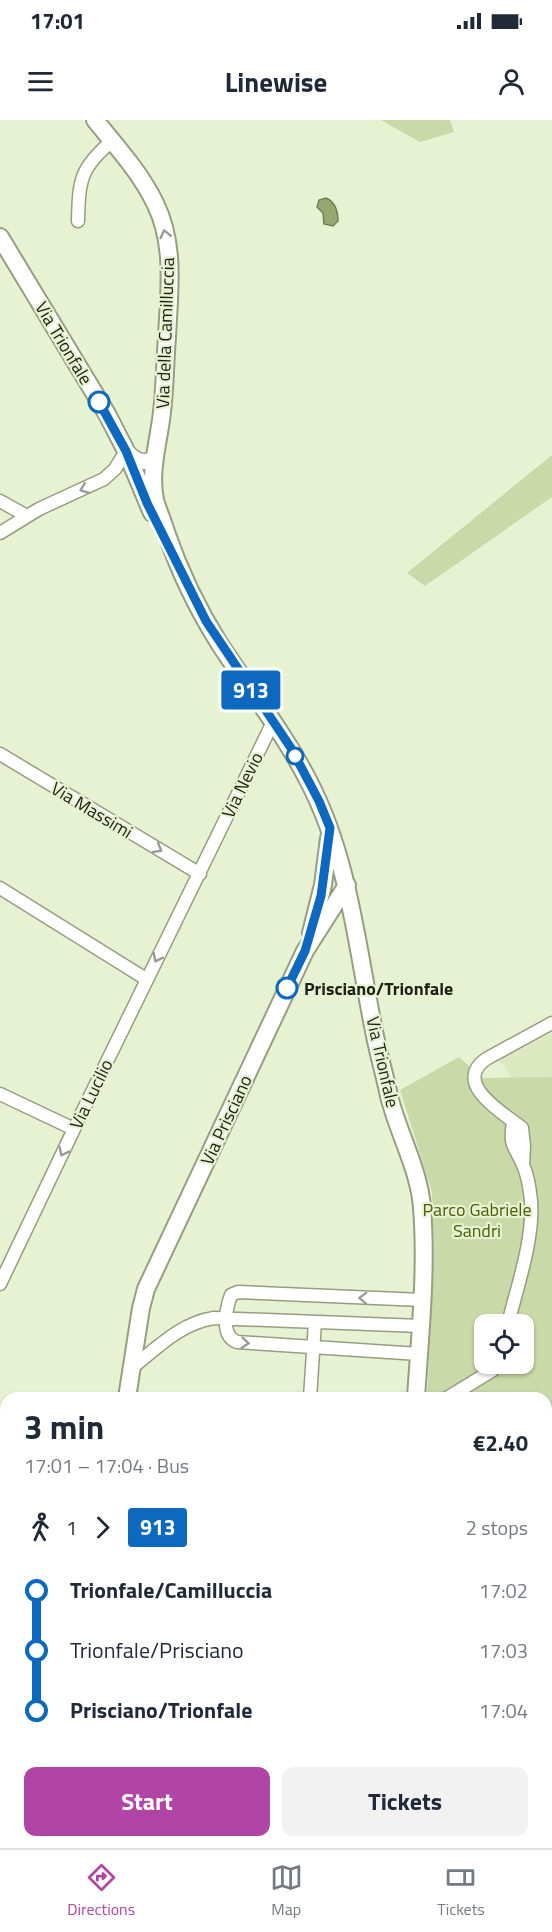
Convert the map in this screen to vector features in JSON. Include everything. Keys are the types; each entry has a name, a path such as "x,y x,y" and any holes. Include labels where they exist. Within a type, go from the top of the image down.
{"main road":[{"name":"Via della Camilluccia","path":"95,120 134,168 154,201 163,224 169,251 170,281 162,406 154,459"},
{"name":"Via Trionfale","path":"0,238 107,414 126,451 147,503 212,632 308,778 330,828 347,885 391,1103 421,1197 424,1240 416,1392"},
{"name":"Via Trionfale","path":"154,459 155,497 173,554"},
{"name":"Via Prisciano","path":"305,951 324,885 330,828"},
{"name":"Via Prisciano","path":"129,1392 146,1288 305,951 347,885"}],"street":[{"path":"78,221 79,190 84,172 92,159 112,141"},
{"path":"0,533 27,516 104,480 115,469 126,451 141,462 154,459"},
{"path":"0,501 27,516"},
{"name":"Via Nevio","path":"200,874 273,722"},
{"name":"Via Massimi","path":"0,754 200,874"},
{"name":"Via Lucilio","path":"1,1277 146,979 200,874"},
{"path":"0,888 146,979"},
{"path":"510,1314 531,1227 531,1201 523,1165 524,1136 522,1128 497,1110 480,1092 475,1082 476,1071 486,1059 552,1023"},
{"path":"0,1094 74,1129"},
{"path":"419,1354 234,1341 228,1335 226,1317 230,1297 238,1292 422,1300"},
{"path":"133,1367 182,1329 203,1320 226,1317 420,1326"},
{"path":"310,1392 315,1322"},
{"path":"457,1392 486,1374"}],"shaded area":[{"path":"326,198 332,202 337,211 338,221 333,226 324,224 323,213 317,207 319,200"},
{"path":"552,1033 552,1114 521,1092 500,1060"}],"green space":[{"path":"381,120 450,120 454,132 420,142"},
{"path":"552,455 552,497 425,586 407,573"},
{"name":"Parco Gabriele Sandri","path":"459,1057 483,1078 552,1077 552,1392 427,1392 434,1253 432,1192 400,1090"}],"bus line":[{"name":"913","path":"99,402 126,451 147,503 206,621 291,748 308,778 330,828 321,896 305,951 287,988"}],"place":[{"name":"Prisciano/Trionfale","path":"287,988"}]}
